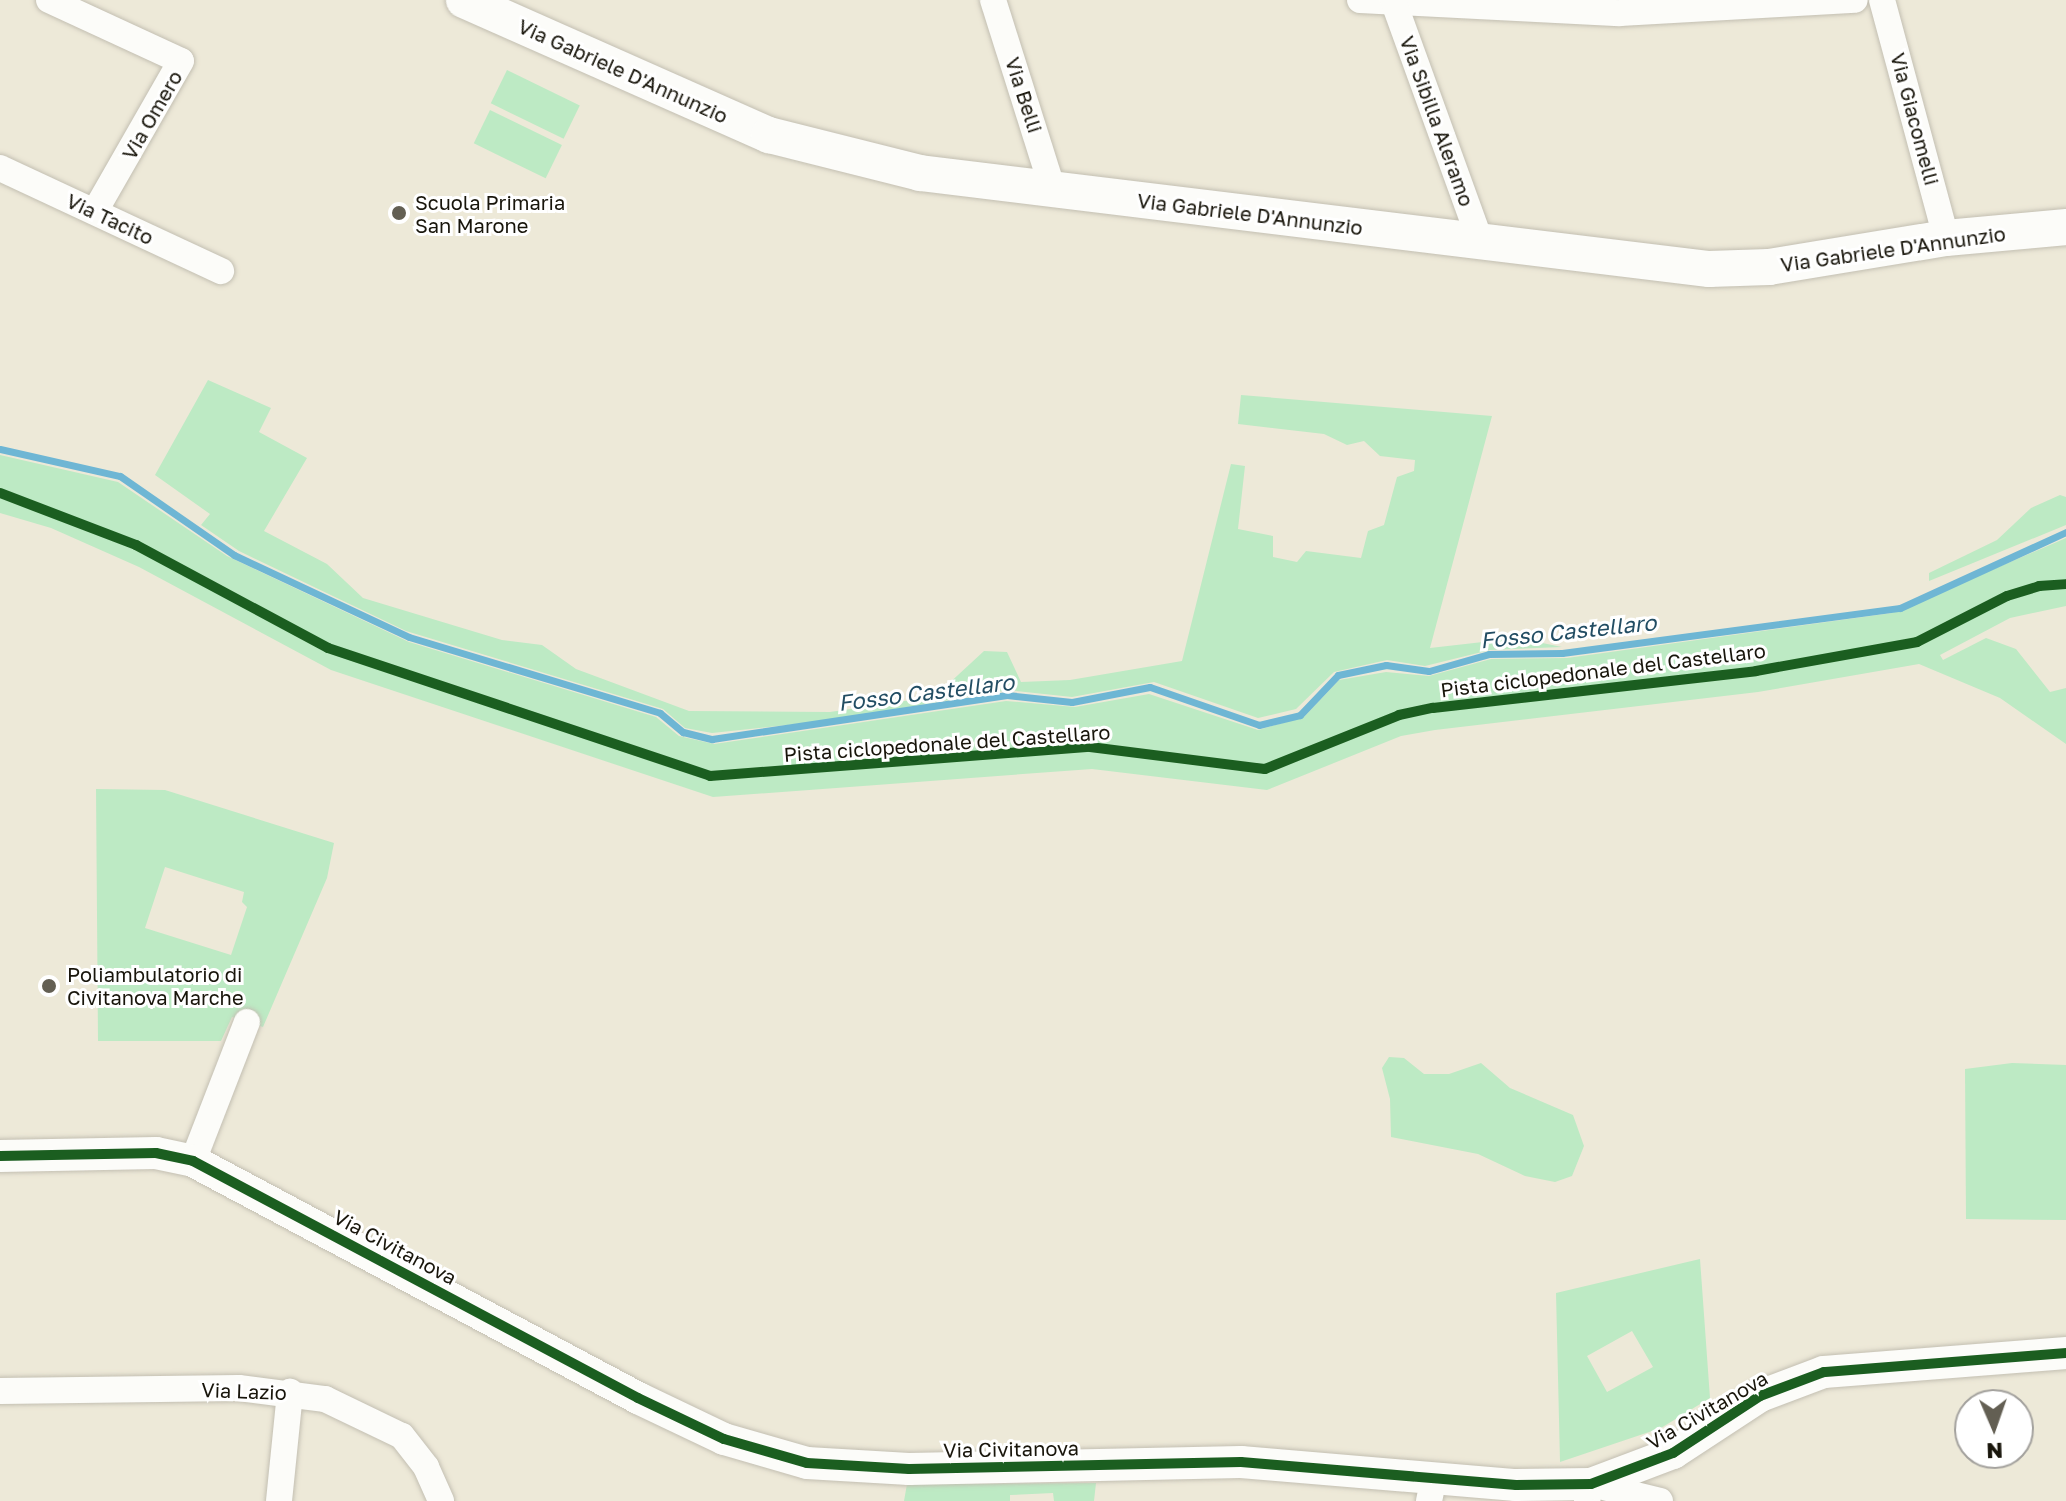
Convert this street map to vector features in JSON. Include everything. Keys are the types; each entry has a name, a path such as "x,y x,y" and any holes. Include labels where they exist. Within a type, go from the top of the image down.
{"main road":[{"name":"Via Gabriele D'Annunzio","path":"464,0 769,135 879,166 1677,267 1735,269 1946,238 2066,227"}],"street":[{"name":"Via Omero","path":"49,0 181,61 95,211"},
{"name":"Via Belli","path":"993,0 1053,190"},
{"path":"1360,0 1633,13 1855,0"},
{"name":"Via Giacomelli","path":"1882,0 1946,238"},
{"name":"Via Sibilla Aleramo","path":"1394,1 1481,243"},
{"name":"Via Tacito","path":"0,168 221,271"},
{"path":"193,1161 247,1022"},
{"name":"Via Civitanova","path":"0,1156 144,1152 193,1161 638,1398 763,1453 862,1468 1241,1462 1432,1489 1516,1485 1589,1492 1673,1453 1760,1396 1824,1372 2066,1353"},
{"name":"Via Lazio","path":"0,1391 290,1392 350,1407 402,1436 426,1467 441,1501"},
{"path":"279,1501 290,1392"},
{"path":"1589,1492 1660,1501"}],"green space":[{"path":"507,70 580,106 564,139 491,103"},
{"path":"490,110 562,145 546,178 474,143"},
{"path":"208,380 271,408 259,432 307,458 264,531 327,564 363,598 502,640 542,645 576,669 689,711 830,712 918,699 945,687 984,651 1007,652 1021,682 1070,680 1182,661 1231,464 1245,466 1238,529 1273,536 1273,557 1297,562 1306,551 1361,558 1368,531 1384,525 1397,477 1414,471 1415,460 1380,456 1364,441 1347,445 1324,434 1238,424 1241,395 1492,416 1430,648 1518,638 1562,647 1490,650 1425,666 1387,660 1334,672 1296,709 1258,718 1154,682 1072,697 1008,690 833,720 712,733 685,728 663,709 406,631 239,551 201,525 210,514 155,475"},
{"path":"0,455 118,482 227,556 409,642 656,717 679,736 714,744 1006,701 1075,707 1149,694 1258,730 1304,717 1339,680 1386,672 1429,676 1491,659 1567,658 1892,613 2066,538 2066,606 2010,618 1940,655 1943,660 1986,638 2016,649 2050,692 2066,688 2066,744 2000,698 1919,664 1758,692 1401,736 1267,790 1092,769 713,797 331,670 139,567 51,528 0,513"},
{"path":"2060,495 2066,497 2066,525 1929,581 1929,573 1997,540 2031,508"},
{"path":"96,789 165,790 334,843 327,878 263,1027 232,1017 221,1041 98,1041","holes":["165,867 244,892 242,902 247,907 231,955 145,928"]},
{"path":"1389,1057 1404,1058 1424,1074 1449,1074 1481,1063 1510,1088 1573,1115 1584,1146 1572,1176 1555,1182 1525,1176 1478,1154 1391,1137 1390,1099 1382,1068"},
{"path":"2012,1063 2066,1065 2066,1220 1966,1219 1965,1069"},
{"path":"1700,1259 1710,1398 1661,1428 1560,1462 1556,1293","holes":["1632,1331 1653,1367 1607,1392 1587,1356"]},
{"path":"1096,1483 1094,1501 1054,1501 1053,1493 1010,1495 1010,1501 904,1501 907,1484"}],"waterway":[{"name":"Fosso Castellaro","path":"0,449 120,476 234,555 409,637 660,713 683,732 712,739 1007,695 1072,702 1150,687 1259,725 1300,715 1338,675 1386,665 1429,671 1489,654 1562,653 1900,608 2066,532"}],"cycle path":[{"name":"Pista ciclopedonale del Castellaro","path":"0,493 136,545 328,648 710,776 1090,747 1265,769 1399,715 1433,708 1756,671 1917,642 2007,596 2039,586 2066,584"},
{"path":"0,1156 156,1153 193,1161 638,1398 724,1439 807,1463 909,1469 1241,1462 1516,1485 1591,1484 1673,1453 1760,1396 1824,1372 2066,1353"}],"place":[{"name":"Scuola Primaria San Marone","path":"399,213"},
{"name":"Poliambulatorio di Civitanova Marche","path":"49,986"}]}
